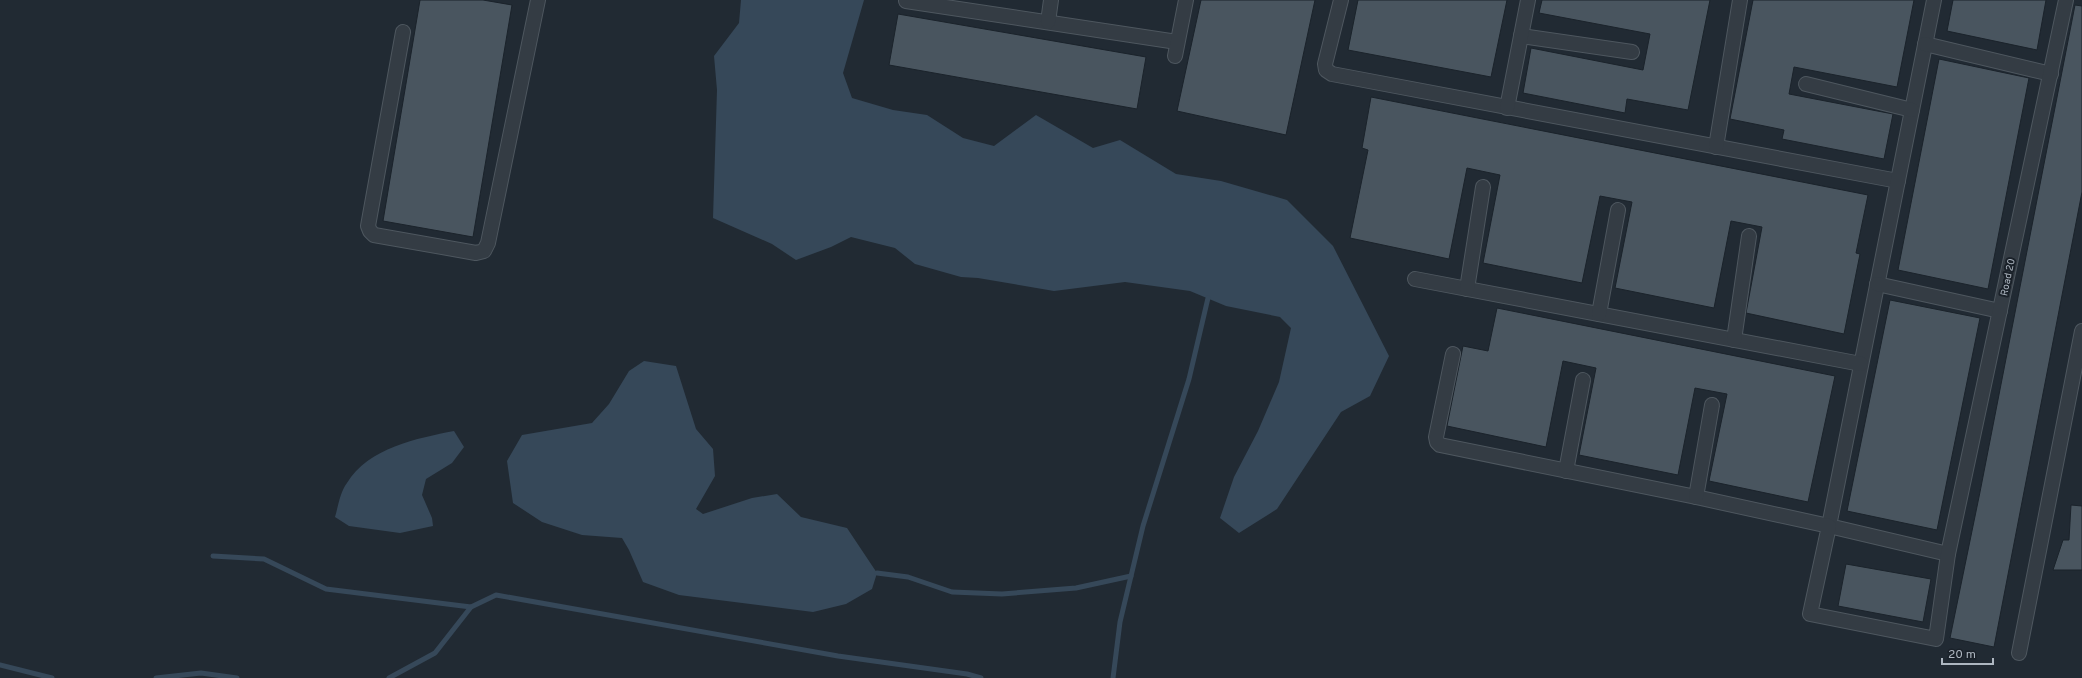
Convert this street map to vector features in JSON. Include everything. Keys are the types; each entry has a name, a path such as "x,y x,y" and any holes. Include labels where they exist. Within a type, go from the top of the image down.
{"street":[{"path":"403,32 368,226 370,232 374,235 476,253 484,251 488,244 538,0"},
{"path":"906,0 1177,42"},
{"path":"1048,22 1051,0"},
{"path":"1175,56 1186,0"},
{"path":"1341,0 1325,64 1326,70 1332,74 1898,181"},
{"path":"1507,108 1528,0"},
{"path":"1716,147 1740,0"},
{"path":"1829,526 1860,364 1934,0"},
{"name":"Road 20","path":"1829,526 1810,614 1936,639 1948,554 2066,0"},
{"path":"1521,36 1632,52"},
{"path":"1926,44 2051,74"},
{"path":"1806,84 1912,110"},
{"path":"1467,289 1483,187"},
{"path":"1599,314 1618,210"},
{"path":"1734,340 1749,236"},
{"path":"1415,279 1860,364"},
{"path":"1877,284 2000,311"},
{"path":"2019,653 2078,376 2082,331"},
{"path":"1453,354 1437,442 1440,445 1696,497 1948,554"},
{"path":"1566,471 1583,380"},
{"path":"1696,497 1712,405"}],"water":[{"path":"741,0 864,0 843,73 852,98 893,110 927,115 963,138 994,146 1036,115 1093,148 1120,140 1176,174 1221,181 1287,200 1333,246 1389,356 1370,396 1341,412 1277,509 1239,533 1220,518 1234,477 1258,431 1279,382 1291,328 1280,317 1226,306 1190,291 1125,282 1054,291 978,278 961,277 915,264 895,248 851,237 831,247 796,260 772,244 713,218 717,90 714,56 739,23"},
{"path":"644,361 676,366 696,429 713,449 715,476 696,509 703,514 752,498 777,494 801,517 847,528 877,573 872,589 846,604 813,612 679,595 643,582 622,538 582,535 542,522 513,503 507,461 522,435 592,423 609,404 629,371"},
{"path":"454,431 464,447 452,463 426,479 422,495 432,518 433,526 400,533 349,526 335,517 341,495 345,487 356,471 368,461 395,446 425,437"}],"building":[{"path":"420,0 483,0 512,5 473,237 383,221"},
{"path":"1201,0 1315,0 1286,135 1177,111"},
{"path":"1358,0 1507,0 1491,77 1348,50"},
{"path":"1542,0 1710,0 1688,110 1627,99 1625,113 1523,93 1531,48 1643,70 1650,34 1539,13"},
{"path":"1753,0 1914,0 1897,87 1794,67 1789,94 1893,114 1884,159 1782,139 1784,130 1730,119"},
{"path":"1953,0 2046,0 2037,50 1947,31"},
{"path":"2075,5 2082,6 2082,192 1994,647 1950,638"},
{"path":"898,14 1146,57 1137,109 889,65"},
{"path":"1939,59 2029,78 1988,289 1898,270"},
{"path":"1371,97 1868,195 1856,253 1860,254 1844,334 1746,313 1762,227 1731,221 1714,308 1615,288 1632,202 1600,196 1582,283 1483,263 1500,175 1467,168 1449,259 1350,238 1368,150 1362,148"},
{"path":"1890,300 1980,318 1937,530 1847,511"},
{"path":"1497,308 1835,376 1808,502 1709,481 1727,394 1695,388 1678,475 1579,455 1596,368 1563,361 1546,447 1447,426 1463,346 1488,351"},
{"path":"2071,505 2082,506 2082,570 2053,570 2063,540 2069,540"},
{"path":"1846,564 1931,579 1923,622 1838,606"}],"waterway":[{"path":"1113,678 1120,622 1143,526 1189,379 1208,298"},
{"path":"213,556 264,559 326,589 471,607"},
{"path":"877,573 908,577 952,592 1002,594 1076,588 1131,576"},
{"path":"389,678 435,653 471,607 496,595 838,656 967,674 981,678"},
{"path":"0,665 52,678"},
{"path":"156,678 201,673 237,678"}]}
